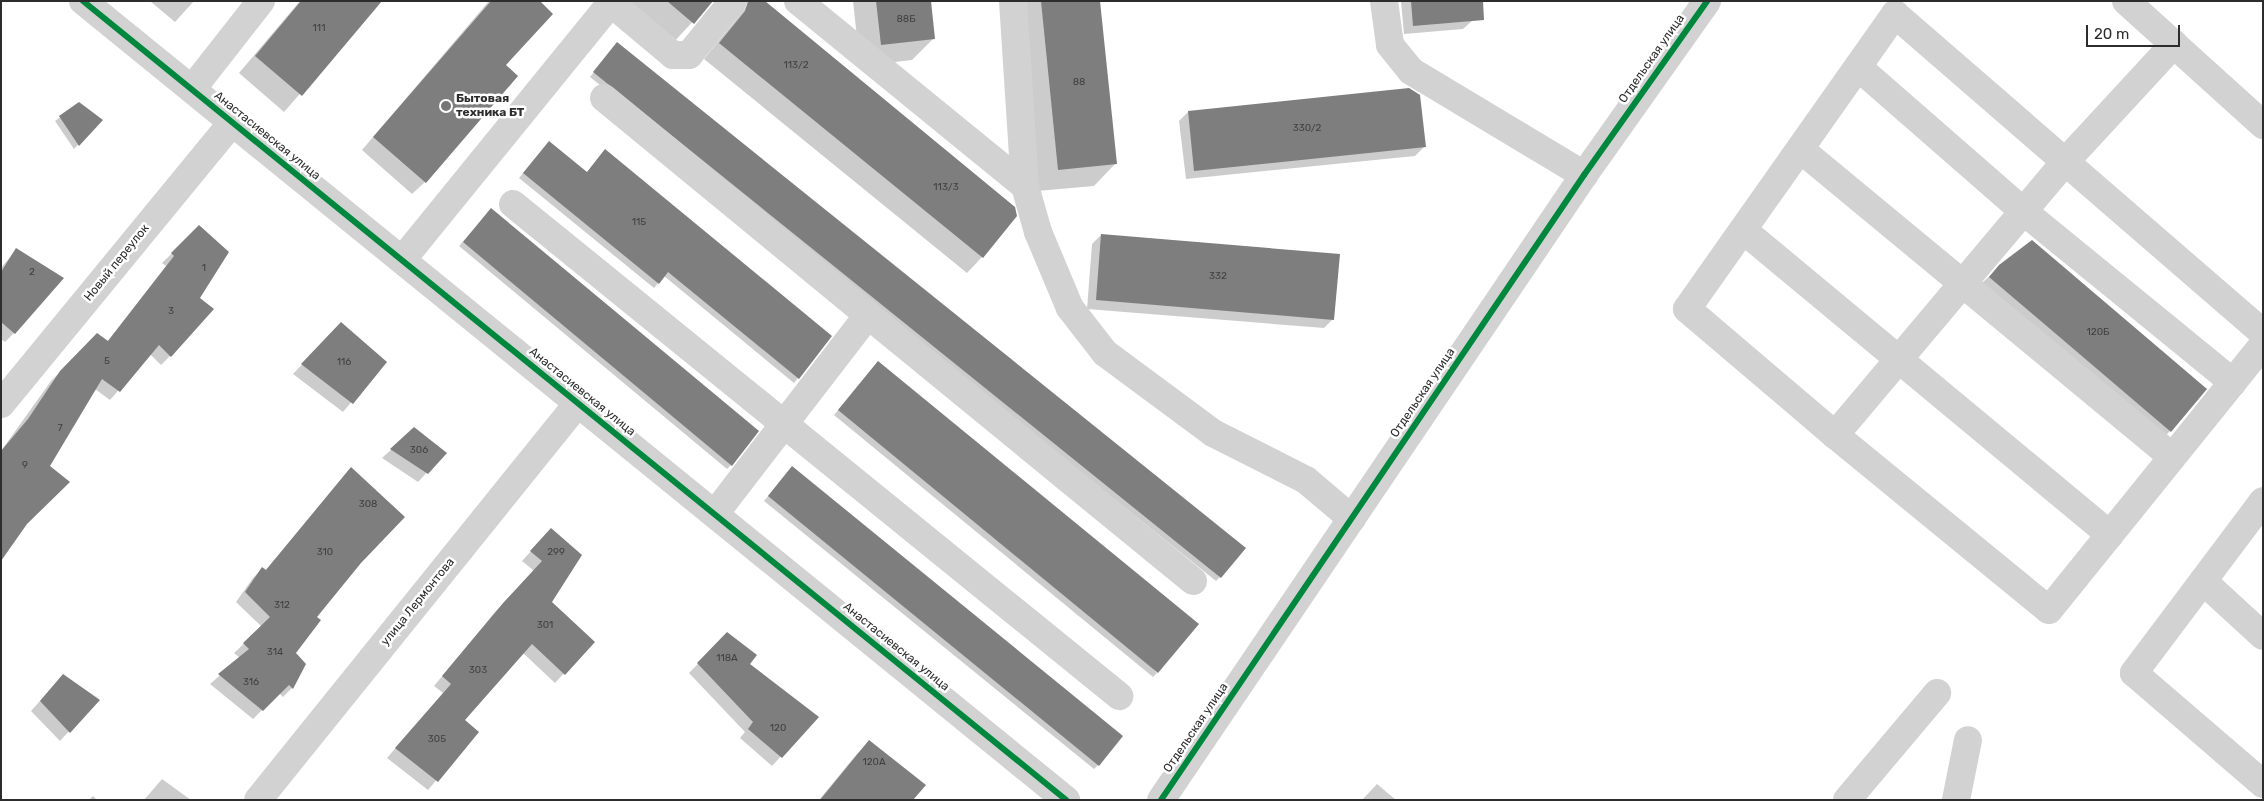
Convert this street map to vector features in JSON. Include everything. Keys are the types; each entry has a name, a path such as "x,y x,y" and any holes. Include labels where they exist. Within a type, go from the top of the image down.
{"street":[{"name":"Анастасиевская улица","path":"83,1 1066,800"},
{"path":"192,89 261,1"},
{"path":"402,260 610,2 673,55 689,55 733,1"},
{"path":"798,1 1025,186"},
{"path":"1013,1 1025,186 1038,232 1070,308 1105,353 1213,433 1306,480 1352,519"},
{"path":"1384,1 1390,45 1411,71 1584,175"},
{"name":"Отдельская улица","path":"1161,800 1584,175 1707,1"},
{"path":"2126,1 2263,125"},
{"path":"2263,333 1895,14 1687,309 1835,435 2049,610 2263,345"},
{"path":"1835,435 2065,162 2174,44"},
{"path":"1858,67 2023,211 2233,382"},
{"path":"604,98 1194,581"},
{"name":"Новый переулок","path":"1,404 232,123"},
{"path":"1800,149 2172,457"},
{"path":"513,204 1119,696"},
{"path":"1743,230 2110,535"},
{"path":"715,514 868,315"},
{"name":"улица Лермонтова","path":"258,800 578,403"},
{"path":"2262,502 2134,674 2263,784"},
{"path":"2203,581 2263,636"},
{"path":"1847,800 1937,694"},
{"path":"1956,800 1968,740"}],"building":[{"path":"301,1 382,1 302,96 255,56"},
{"name":"Бытовая техника БТ","path":"491,1 540,1 553,14 506,65 518,76 426,183 373,137"},
{"path":"667,1 713,1 694,24"},
{"path":"748,1 765,1 1015,207 1017,216 983,258 719,43 745,11"},
{"path":"876,1 931,1 935,39 881,45"},
{"path":"1041,1 1100,1 1117,164 1058,170"},
{"path":"1411,1 1483,1 1484,20 1413,26"},
{"path":"617,42 1246,548 1221,578 593,72"},
{"path":"1409,88 1420,95 1426,147 1194,171 1188,111"},
{"path":"79,102 103,120 79,146 59,116"},
{"path":"549,141 587,172 605,149 832,336 799,379 668,272 659,284 523,173"},
{"path":"491,208 759,431 732,466 463,242"},
{"path":"199,225 229,252 200,298 214,309 171,357 159,345 120,392 102,379 50,466 70,482 27,524 1,561 1,451 28,419 60,371 97,333 108,341 174,256 171,253"},
{"path":"1101,234 1340,254 1334,320 1096,300"},
{"path":"2032,240 2207,389 2171,432 1989,277 1999,265"},
{"path":"16,248 64,278 15,334 1,322 1,272"},
{"path":"341,322 387,362 353,404 301,364"},
{"path":"878,361 1199,624 1158,673 838,410"},
{"path":"414,427 447,453 428,474 390,449"},
{"path":"792,466 1123,736 1099,766 768,496"},
{"path":"351,467 405,517 361,563 317,617 321,620 296,653 306,664 293,689 289,685 263,711 218,674 249,649 243,643 270,617 245,592 262,567 266,570"},
{"path":"551,528 582,555 552,602 595,642 565,675 532,644 465,720 479,732 438,782 395,748 451,684 442,676 504,602 542,561 530,551"},
{"path":"727,632 757,655 750,664 819,717 782,758 748,729 753,722 697,663"},
{"path":"63,674 100,700 70,733 40,701"},
{"path":"869,740 926,785 913,800 820,800"}],"cycle path":[{"path":"83,1 1066,800"},
{"path":"1161,800 1584,175 1707,1"}],"place":[{"name":"Бытовая техника БТ","path":"446,106"}]}
